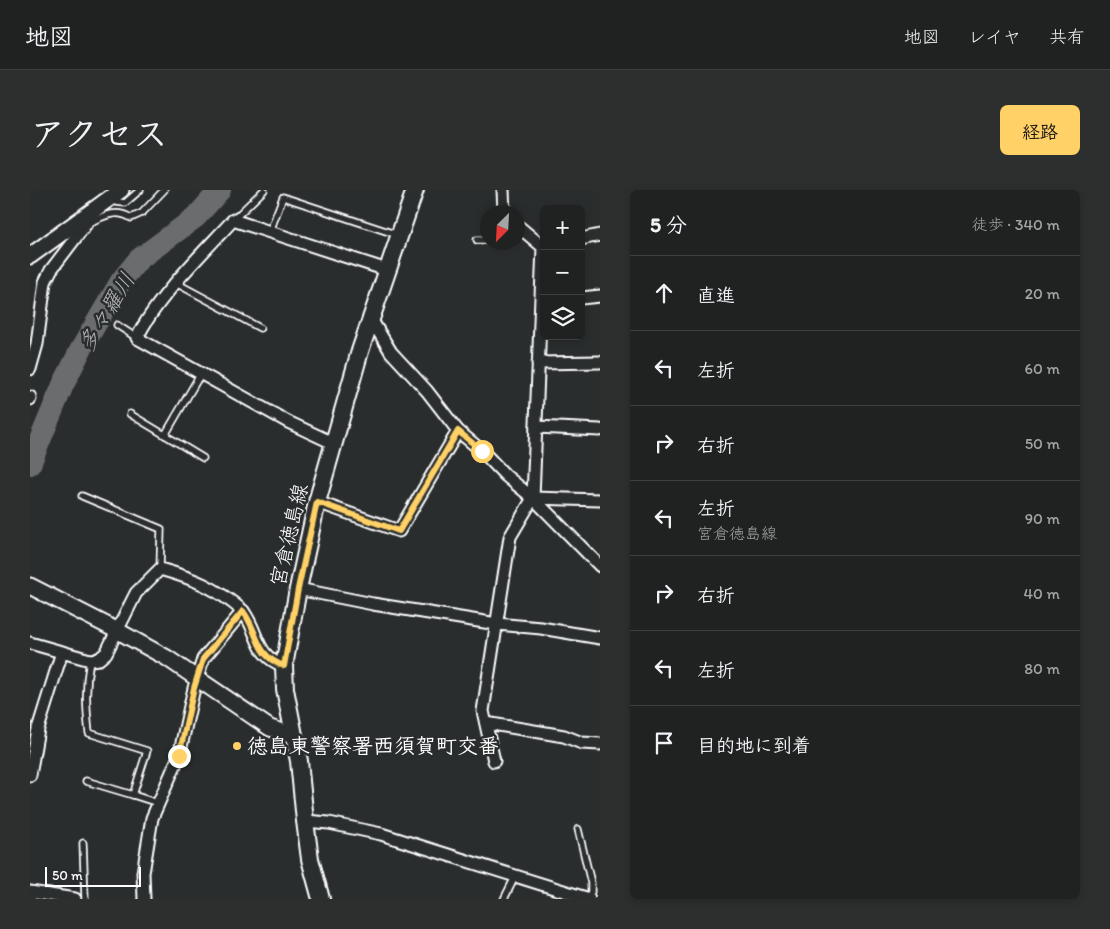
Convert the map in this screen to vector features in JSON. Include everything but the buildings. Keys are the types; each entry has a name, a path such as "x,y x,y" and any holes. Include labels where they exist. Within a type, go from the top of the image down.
{"main road":[{"name":"宮倉徳島線","path":"321,899 310,859 299,761 285,689 284,666 317,502 371,318 415,190"}],"street":[{"path":"503,190 504,205"},
{"path":"30,256 86,220 115,194"},
{"path":"30,369 37,344 45,282 86,220"},
{"path":"335,444 317,437 200,375 137,338 152,313 176,283 233,220 387,270"},
{"path":"525,232 540,244"},
{"path":"585,238 600,235"},
{"path":"542,295 543,250"},
{"path":"585,298 600,296"},
{"path":"371,318 391,352 427,390 458,431 482,451 506,476 533,498 600,566"},
{"path":"494,761 483,711 510,537 533,498 540,332"},
{"path":"538,363 600,362"},
{"path":"536,427 600,430"},
{"path":"317,502 399,531 458,431"},
{"path":"533,498 600,500"},
{"path":"30,643 90,660 98,659 106,654 136,593 160,569 187,577 225,596 243,611 249,620 265,656 273,662 284,666"},
{"path":"30,586 168,658 238,708 270,728 293,735"},
{"path":"298,589 373,604 600,638"},
{"path":"144,899 143,873 147,841 158,803 179,756 203,659 243,611"},
{"path":"30,776 38,729 62,652"},
{"path":"486,723 564,736 582,743 600,744"},
{"path":"305,820 382,834 588,899"},
{"path":"30,892 75,899"}],"lane":[{"path":"115,194 116,202 125,203 140,190"},
{"path":"86,220 112,214 123,213 131,218 142,214 164,190"},
{"path":"233,220 264,190"},
{"path":"270,231 283,196 400,236"},
{"path":"176,283 260,328"},
{"path":"117,325 137,338"},
{"path":"165,435 200,375"},
{"path":"130,414 203,458"},
{"path":"82,496 161,529 160,569"},
{"path":"90,660 86,680 89,733 147,751 133,795"},
{"path":"86,781 158,803"},
{"path":"578,828 591,884 591,892 588,899"},
{"path":"83,843 85,899"},
{"path":"504,899 516,875"}],"waterway":[{"name":"多々羅川","path":"30,464 63,385 81,349 121,281 139,259 196,217 220,190"}],"place":[{"name":"徳島東警察署西須賀町交番","path":"237,746"}],"route":[{"path":"179,756 194,688 203,659 243,611 265,656 273,662 284,666 307,544 317,502 399,531 458,431 482,451"}]}
